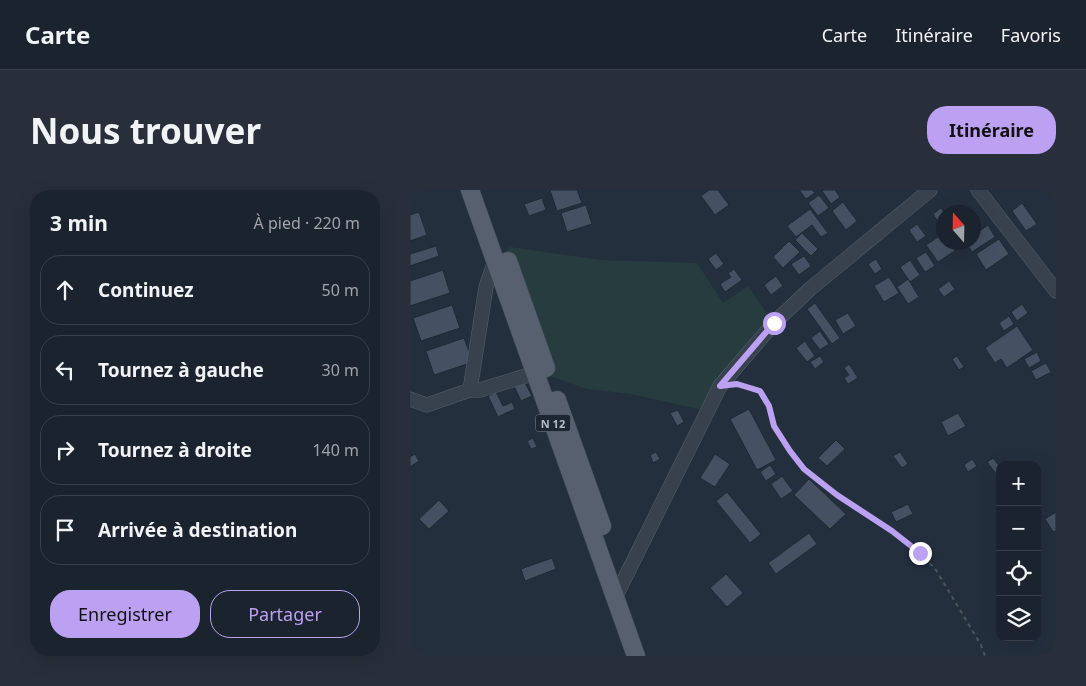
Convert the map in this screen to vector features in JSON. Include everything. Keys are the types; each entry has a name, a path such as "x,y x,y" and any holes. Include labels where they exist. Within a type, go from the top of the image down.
{"main road":[{"name":"N 12","path":"470,190 535,373 619,591 648,656"},
{"name":"N 12","path":"483,190 619,591 636,656"}],"street":[{"path":"619,591 720,386 774,323 803,296 930,190"},
{"path":"978,190 1056,291"},
{"path":"470,390 486,287 495,261"},
{"path":"410,399 427,405 470,390 480,390 535,373"}],"path":[{"path":"720,386 737,384 760,391 769,406 774,426 804,469 837,495 892,531 920,553 936,570 981,645 985,656"}],"green space":[{"path":"510,247 601,260 697,263 723,303 748,286 774,323 708,411 631,394 587,389 539,372 499,260"}],"building":[{"path":"550,190 577,190 582,203 557,211"},
{"path":"709,190 718,190 729,205 715,215 701,196"},
{"path":"799,190 812,190 815,193 806,199"},
{"path":"835,190 840,197 831,204 822,191"},
{"path":"819,195 829,208 818,216 808,203"},
{"path":"542,198 546,210 529,216 524,204"},
{"path":"843,202 857,221 846,230 832,211"},
{"path":"1022,203 1037,224 1026,231 1012,211"},
{"path":"586,205 592,224 567,232 561,213"},
{"path":"810,209 828,233 821,237 812,225 796,237 787,226"},
{"path":"419,212 427,235 410,241 410,215"},
{"path":"917,224 926,236 917,242 909,230"},
{"path":"988,225 995,237 981,246 981,230"},
{"path":"802,233 818,249 811,256 795,240"},
{"path":"936,238 936,250 956,250 938,262 926,245"},
{"path":"999,239 1009,254 986,270 976,254"},
{"path":"789,241 800,252 783,268 773,257"},
{"path":"436,246 439,256 410,266 410,254"},
{"path":"926,252 935,266 925,272 916,258"},
{"path":"716,253 724,264 716,270 708,259"},
{"path":"804,256 811,266 799,275 791,264"},
{"path":"876,259 882,269 875,274 868,264"},
{"path":"910,260 920,275 910,282 900,267"},
{"path":"734,269 742,280 725,292 720,284 731,277 728,273"},
{"path":"443,270 450,293 410,306 410,281"},
{"path":"776,276 783,286 771,295 764,285"},
{"path":"889,277 899,293 884,302 874,286"},
{"path":"908,279 919,297 908,304 897,287"},
{"path":"949,281 955,289 944,297 938,289"},
{"path":"815,303 840,338 832,344 807,309"},
{"path":"1022,304 1028,313 1017,321 1011,312"},
{"path":"452,305 460,328 421,341 413,318"},
{"path":"848,313 856,326 843,334 835,320"},
{"path":"1009,316 1014,324 1004,331 999,323"},
{"path":"1017,326 1033,350 1007,368 1001,359 995,363 985,348"},
{"path":"820,331 829,344 820,350 811,338"},
{"path":"464,338 473,362 434,375 426,351"},
{"path":"805,341 815,356 807,362 796,348"},
{"path":"1037,352 1041,361 1029,368 1024,359"},
{"path":"820,356 824,362 815,369 810,362"},
{"path":"957,356 964,367 959,370 952,359"},
{"path":"1046,363 1051,372 1036,380 1031,371"},
{"path":"849,364 858,378 848,384 844,378 849,375 844,368"},
{"path":"524,381 532,396 521,401 514,386"},
{"path":"496,392 503,406 512,402 515,409 498,417 488,396"},
{"path":"749,409 776,460 757,470 730,419"},
{"path":"678,410 684,422 677,426 670,413"},
{"path":"958,413 966,426 948,436 941,422"},
{"path":"533,438 537,447 531,449 527,441"},
{"path":"836,440 845,449 827,466 818,458"},
{"path":"656,452 660,459 653,463 650,455"},
{"path":"900,452 908,464 902,468 893,456"},
{"path":"415,454 419,461 410,467 410,457"},
{"path":"715,454 730,464 715,487 700,478"},
{"path":"993,458 996,462 996,474 987,462"},
{"path":"972,459 977,466 968,472 964,465"},
{"path":"770,465 776,474 766,481 760,472"},
{"path":"782,476 793,491 781,499 771,484"},
{"path":"809,479 846,514 830,529 794,495"},
{"path":"727,492 761,534 750,543 716,501"},
{"path":"439,500 449,511 429,529 419,519"},
{"path":"908,504 913,514 896,522 891,512"},
{"path":"1056,512 1056,531 1053,532 1045,519"},
{"path":"809,533 817,544 776,574 768,563"},
{"path":"552,558 556,569 525,581 521,569"},
{"path":"726,574 743,593 727,607 710,588"}],"route":[{"path":"774,323 720,386 737,384 760,391 769,406 774,426 804,469 837,495 892,531 920,553"}]}
